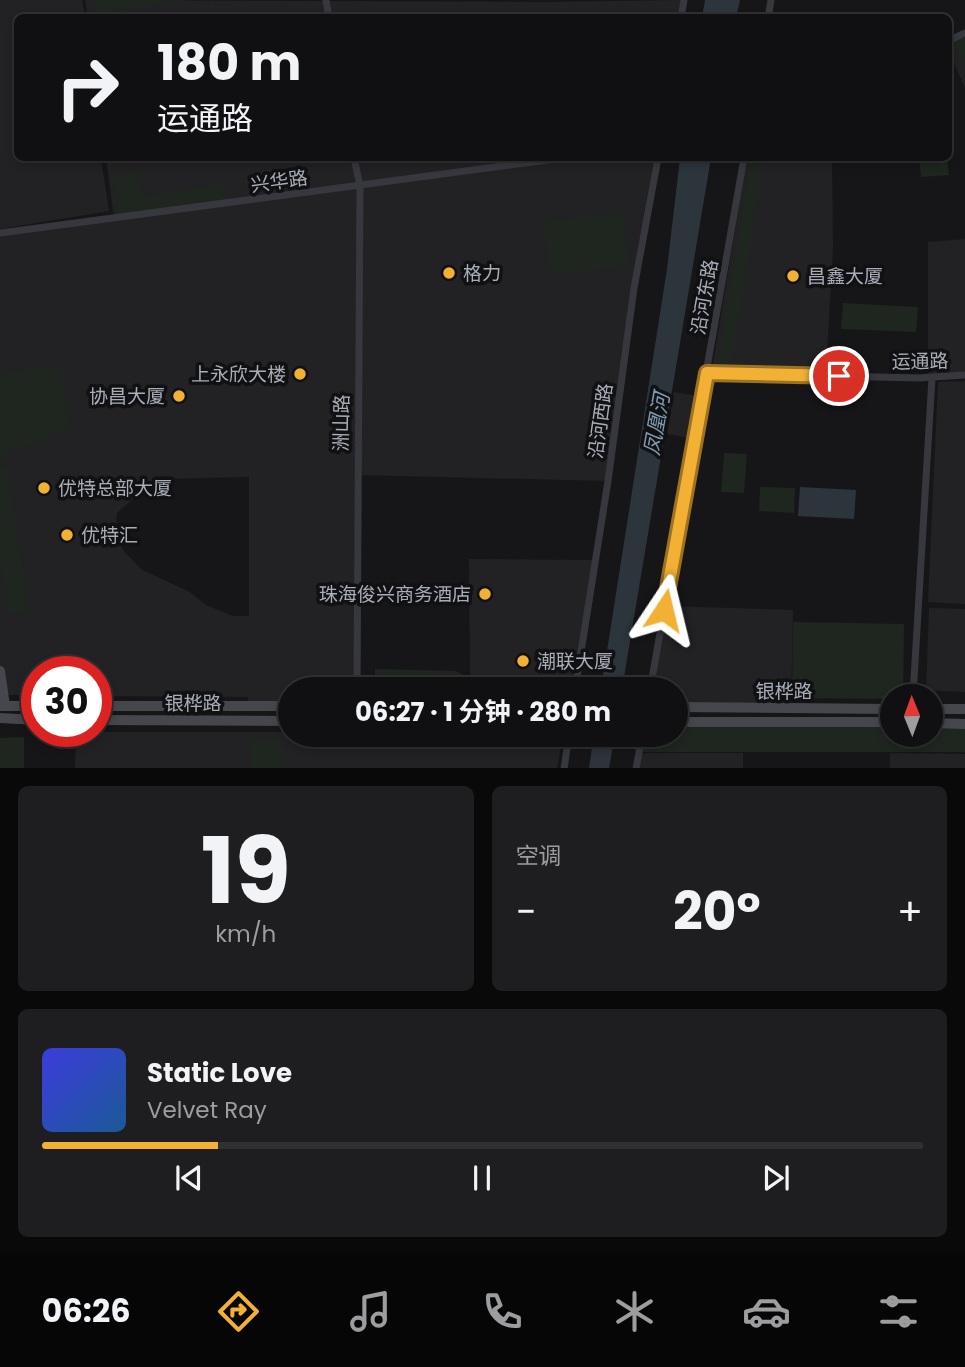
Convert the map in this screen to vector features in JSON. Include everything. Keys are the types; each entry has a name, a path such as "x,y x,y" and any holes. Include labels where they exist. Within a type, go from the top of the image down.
{"main road":[{"path":"0,671 3,706 21,706"},
{"name":"银桦路","path":"112,706 278,706"},
{"name":"银桦路","path":"688,708 880,709"},
{"path":"943,709 965,709"},
{"path":"0,718 21,719"},
{"name":"银桦路","path":"112,720 278,721"},
{"name":"银桦路","path":"688,722 880,722"},
{"path":"943,723 965,724"}],"street":[{"name":"洲山路","path":"355,161 359,186 357,677"},
{"name":"兴华路","path":"0,233 541,161"},
{"name":"沿河西路","path":"577,677 608,481 634,288 657,161"},
{"name":"沿河东路","path":"652,677 743,161"},
{"name":"运通路","path":"707,373 932,377 965,375"},
{"path":"915,684 932,377"},
{"path":"564,768 567,747"},
{"path":"636,768 640,747"}],"shaded area":[{"path":"0,0 82,0 84,14 14,14 14,161 101,161 109,211 0,229"},
{"path":"85,0 681,0 679,14 87,14"},
{"path":"94,0 186,0 96,14"},
{"path":"965,33 965,88 952,59 952,39"},
{"path":"965,37 965,56 959,59 952,43"},
{"path":"106,161 653,161 631,286 608,481 356,475 357,677 278,677 278,706 249,706 248,697 112,696 112,656 21,656 21,695 4,695 0,671 0,233 114,219","holes":["249,477 249,616 233,616 206,605 190,592 142,570 123,550 116,531 117,513 156,479"]},
{"path":"747,161 832,161 833,248 826,372 712,369"},
{"path":"751,161 764,161 731,366 718,364"},
{"path":"919,161 947,161 949,175 921,177"},
{"path":"138,171 142,196 224,184 226,200 119,215 113,175"},
{"path":"624,213 630,266 549,274 544,221"},
{"path":"965,239 965,375 928,378 928,242"},
{"path":"843,303 918,307 916,332 841,329"},
{"path":"61,365 70,426 35,444 7,450 8,459 0,460 0,374"},
{"path":"965,381 965,604 928,602 938,382"},
{"path":"674,392 703,397 695,439 667,434"},
{"path":"724,453 747,454 744,493 721,492"},
{"path":"7,467 29,612 9,615 0,555 0,468"},
{"path":"760,487 795,488 794,513 759,511"},
{"path":"469,559 598,560 573,677 470,677"},
{"path":"667,606 793,610 791,707 688,706 688,677 654,677"},
{"path":"929,608 965,609 965,692 943,691 943,684 926,684"},
{"path":"793,622 904,624 903,684 880,684 880,699 792,698"},
{"path":"375,669 455,671 468,677 375,677"},
{"path":"688,723 880,723 880,747 943,747 943,724 965,725 965,752 640,752 641,747 688,747"},
{"path":"112,732 278,732 278,747 561,747 557,768 75,768 76,747 112,747"},
{"path":"21,737 24,768 0,768 0,738"},
{"path":"251,740 278,740 278,747 281,747 282,768 251,768"},
{"path":"639,753 743,753 743,768 636,768"},
{"path":"890,753 965,754 965,768 890,768"}],"water":[{"path":"705,0 740,0 737,14 703,14"},
{"name":"凤凰河","path":"680,161 710,161 624,677 603,677 667,269"},
{"path":"800,487 856,490 854,519 798,516"},
{"path":"592,747 613,747 609,768 589,768"}],"place":[{"name":"格力","path":"449,273"},
{"name":"昌鑫大厦","path":"793,276"},
{"name":"上永欣大楼","path":"300,374"},
{"name":"协昌大厦","path":"179,396"},
{"name":"优特总部大厦","path":"44,488"},
{"name":"优特汇","path":"67,535"},
{"name":"珠海俊兴商务酒店","path":"485,594"},
{"name":"潮联大厦","path":"523,661"}],"route":[{"path":"664,610 707,373 839,376"}]}
